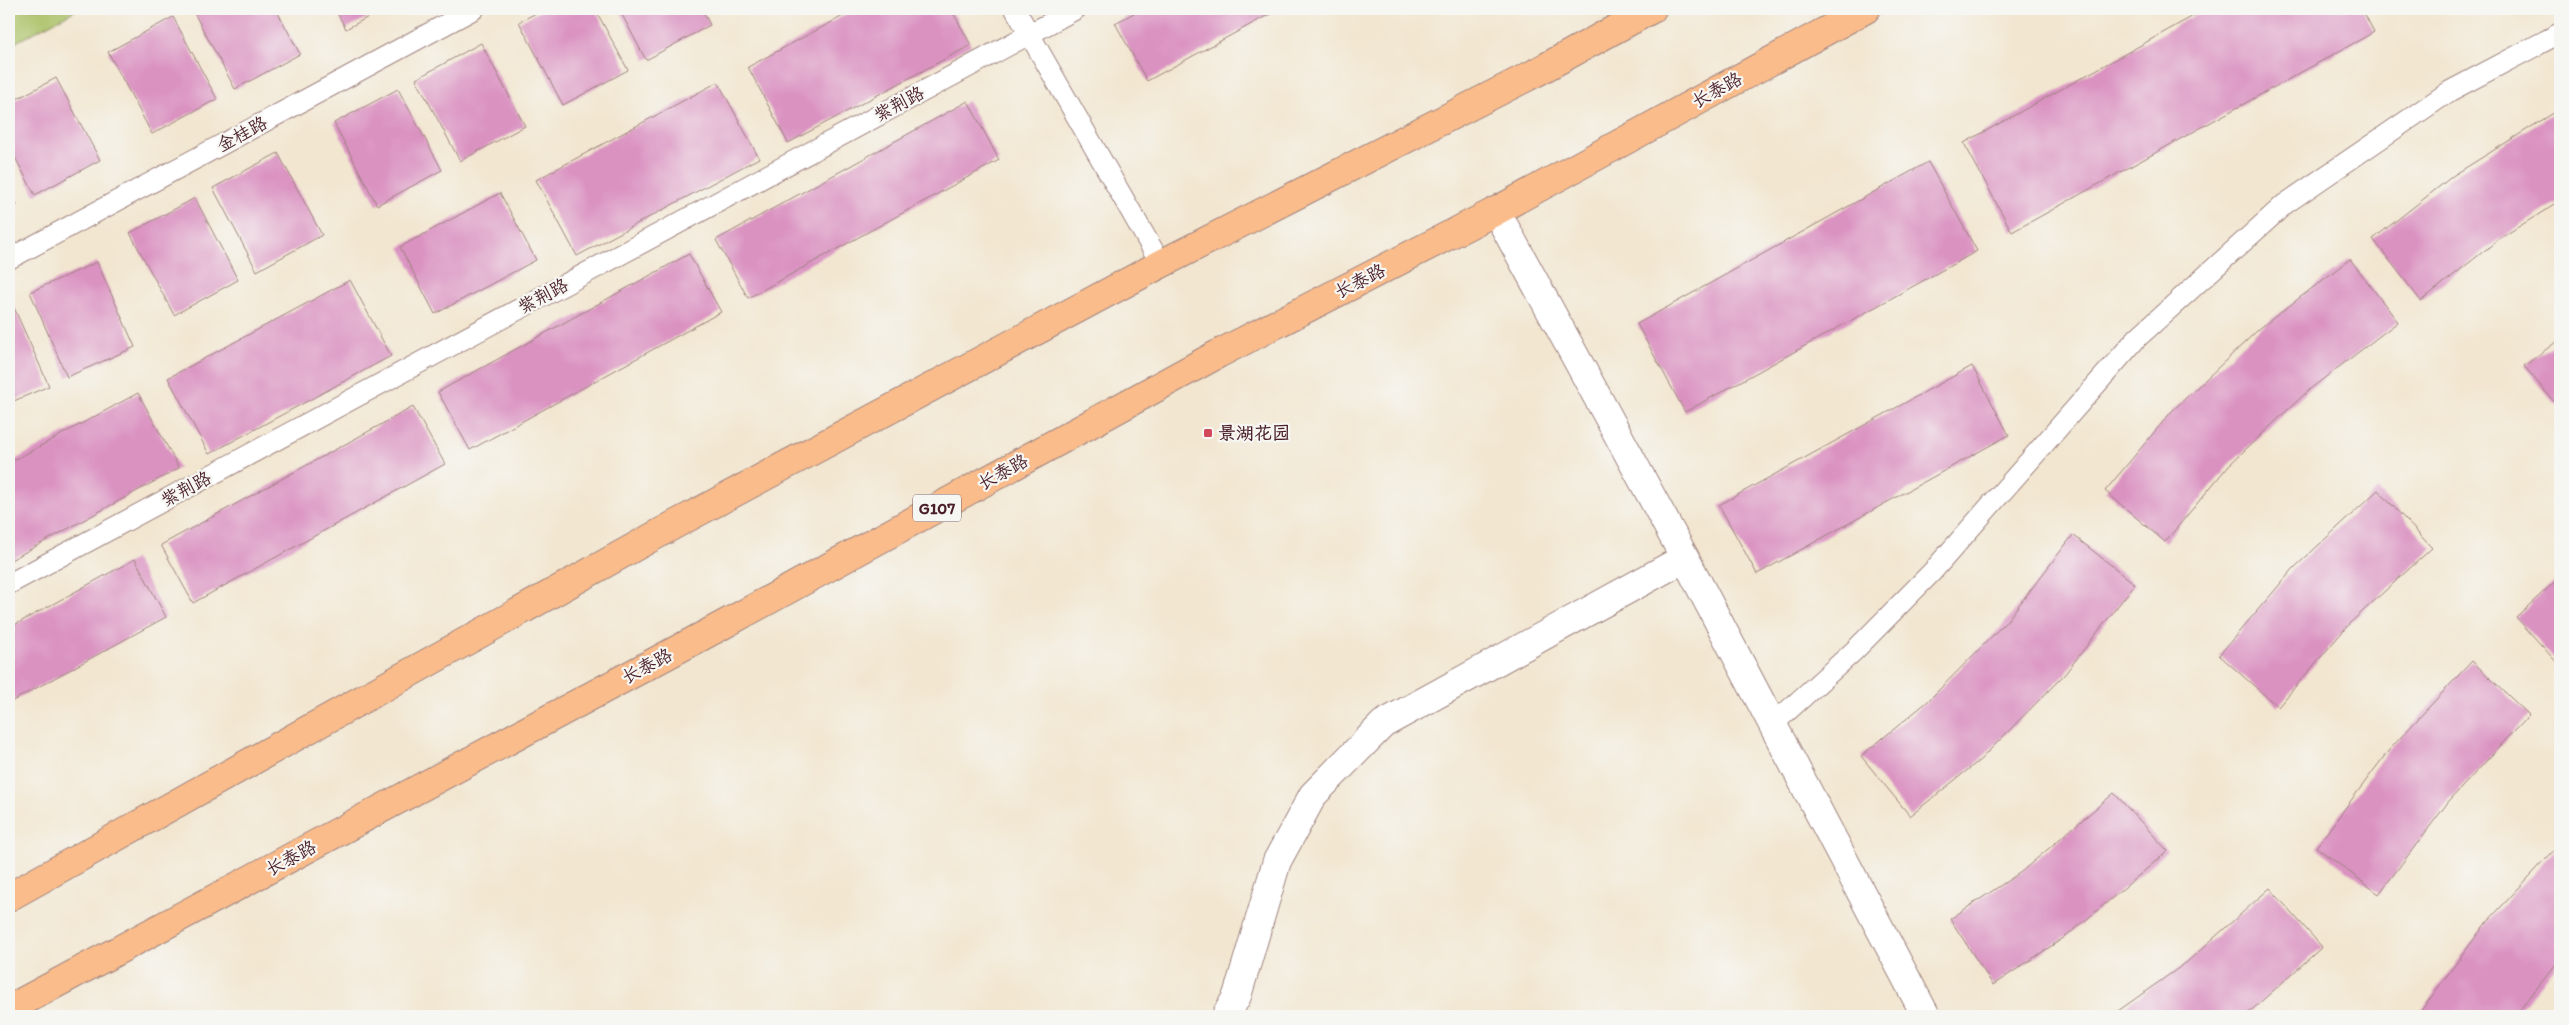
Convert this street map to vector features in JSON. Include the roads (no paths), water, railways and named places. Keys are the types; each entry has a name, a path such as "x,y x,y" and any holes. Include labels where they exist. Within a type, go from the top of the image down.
{"highway":[{"path":"9,897 674,525 1161,264 1526,77 1652,9"},
{"name":"长泰路","path":"9,1009 706,634 1218,354 1496,211 1866,9"}],"street":[{"path":"1496,211 1685,558 1926,1016"},
{"path":"1226,1016 1237,996 1276,861 1313,795 1383,724 1685,558"}],"lane":[{"name":"金桂路","path":"9,259 474,9"},
{"path":"1015,9 1161,264"},
{"name":"紫荆路","path":"9,584 1076,9"},
{"path":"1772,725 1854,651 1932,572 2136,338 2285,204 2450,90 2560,33"}],"place":[{"name":"景湖花园","path":"1208,433"}]}
